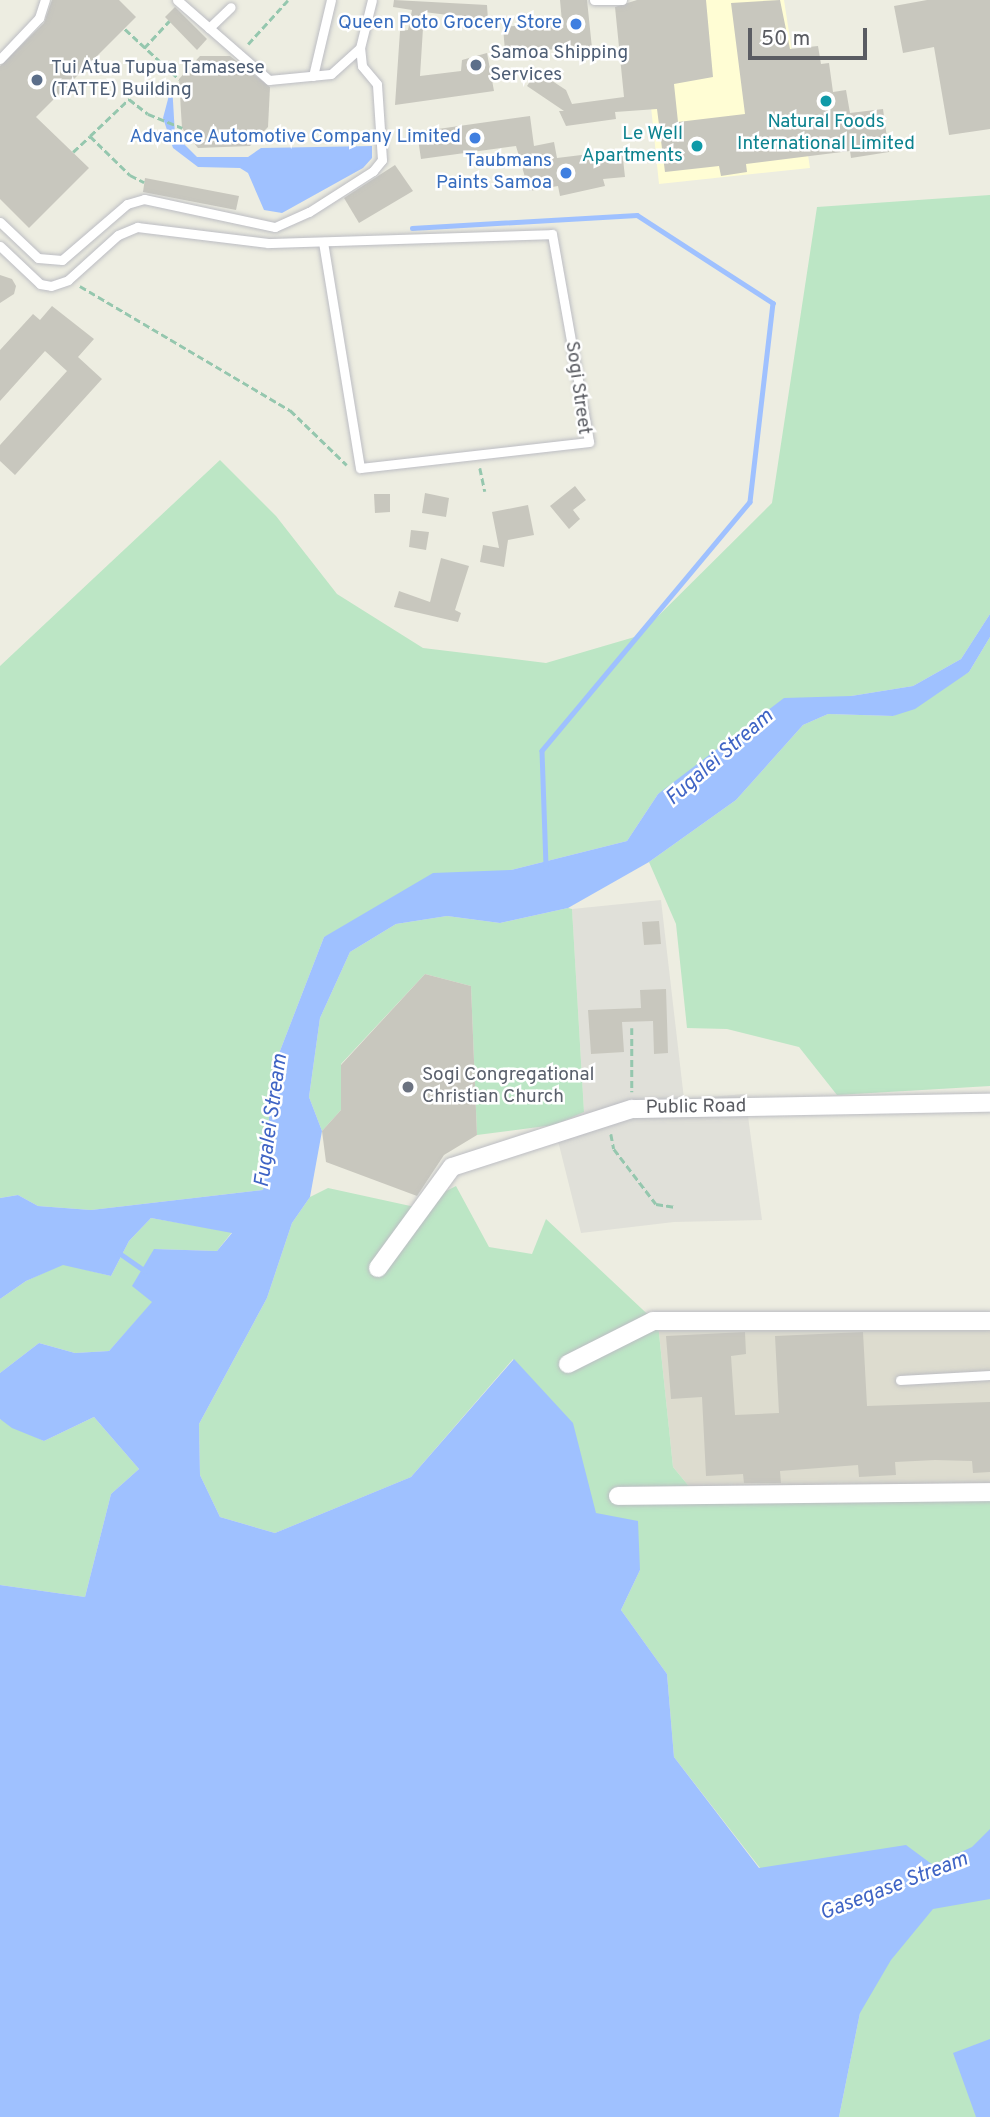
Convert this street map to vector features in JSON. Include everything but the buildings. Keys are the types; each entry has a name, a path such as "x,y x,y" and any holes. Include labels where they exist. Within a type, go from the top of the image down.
{"street":[{"name":"Public Road","path":"378,1269 452,1167 632,1109 990,1104"},
{"path":"568,1364 653,1321 990,1321"},
{"path":"618,1496 990,1492"}],"lane":[{"path":"0,59 40,18 45,0"},
{"path":"177,0 269,80 331,74 360,48"},
{"path":"313,76 331,0"},
{"path":"0,222 38,258 62,260 127,204 144,200 275,227 309,212 373,172 382,160 377,83 362,66 360,48 372,0"},
{"path":"594,0 622,0"},
{"path":"209,28 231,7"},
{"name":"Sogi Street","path":"68,279 118,235 137,227 268,243 552,234 589,442 360,468 324,242"},
{"path":"0,246 40,284 51,286 68,279"},
{"path":"900,1380 990,1375"}],"path":[{"path":"238,53 288,0"},
{"path":"144,48 169,21"},
{"path":"125,29 179,79"},
{"path":"73,152 129,99 148,114 182,128"},
{"path":"90,136 130,175 144,183"},
{"path":"68,279 290,410 349,466"},
{"path":"473,462 479,466 485,491"},
{"path":"632,1028 632,1109"},
{"path":"609,1117 614,1149 620,1158 656,1204 674,1207"}],"shaded area":[{"path":"640,0 784,0 810,168 659,184"},
{"path":"661,900 684,1099 745,1094 762,1220 674,1222 581,1233 554,1125 584,1111 572,909"},
{"path":"658,1324 990,1325 990,1488 692,1490 673,1467"}],"green space":[{"path":"990,195 990,614 961,659 913,686 851,696 658,794 627,841 511,870 324,937 273,1069 263,1190 91,1210 38,1206 18,1195 0,1198 0,666 220,460 276,516 337,594 423,648 546,663 638,636 772,503 817,207"},
{"path":"990,637 990,1086 837,1095 799,1047 727,1029 687,1028 676,924 649,862 736,800 803,725 828,714 893,716 969,672"},
{"path":"572,909 584,1112 554,1125 477,1135 471,986 425,974 341,1064 341,1110 322,1131 309,1097 320,1018 350,952 396,924 447,916 500,923"},
{"path":"456,1186 489,1247 532,1254 546,1219 658,1324 673,1467 692,1490 990,1488 990,2117 839,2117 860,2013 760,1868 674,1757 667,1674 621,1610 640,1570 596,1514 513,1359 411,1477 275,1533 220,1517 200,1475 199,1424 267,1298 292,1223 310,1197 328,1188 415,1207"},
{"path":"151,1218 232,1232 217,1251 154,1249 153,1302 109,1351 75,1353 39,1343 0,1373 0,1299 26,1281 63,1264 111,1276 129,1241"},
{"path":"94,1417 139,1469 111,1494 85,1597 0,1585 0,1419 44,1441"}],"water":[{"path":"172,84 175,135 197,157 248,157 261,148 372,146 372,158 363,168 282,213 264,210 248,173 240,168 198,167 173,148 163,118"},
{"path":"990,614 990,637 969,672 915,709 893,716 828,714 803,725 736,800 649,862 568,908 500,923 447,916 396,924 350,952 320,1018 309,1097 322,1131 310,1197 292,1223 267,1298 199,1424 200,1475 220,1517 275,1533 411,1477 514,1359 573,1423 596,1513 638,1521 640,1570 621,1610 667,1674 674,1757 759,1868 906,1845 933,1865 972,1847 990,1829 990,1899 933,1909 891,1960 860,2013 839,2117 0,2117 0,1585 85,1597 111,1494 139,1469 94,1417 44,1441 12,1428 0,1419 0,1373 39,1343 75,1353 109,1351 152,1302 132,1286 154,1249 217,1251 232,1233 151,1218 129,1241 111,1276 63,1265 26,1281 0,1299 0,1198 18,1195 38,1206 91,1210 263,1190 273,1069 324,937 433,873 511,870 627,841 658,794 784,698 851,696 913,686 961,659"},
{"path":"990,2039 990,2117 976,2117 953,2053"}],"waterway":[{"path":"412,228 637,215 773,303 750,502 542,751 546,867"},
{"path":"118,1252 145,1271"}],"place":[{"name":"Queen Poto Grocery Store","path":"576,24"},
{"name":"Samoa Shipping Services","path":"476,65"},
{"name":"Tui Atua Tupua Tamasese (TATTE) Building","path":"37,80"},
{"name":"Natural Foods International Limited","path":"826,101"},
{"name":"Advance Automotive Company Limited","path":"475,138"},
{"name":"Le Well Apartments","path":"697,146"},
{"name":"Taubmans Paints Samoa","path":"566,173"},
{"name":"Sogi Congregational Christian Church","path":"408,1087"}],"water label":[{"name":"Fugalei Stream","path":"720,758"},
{"name":"Fugalei Stream","path":"272,1121"},
{"name":"Gasegase Stream","path":"894,1887"}]}
